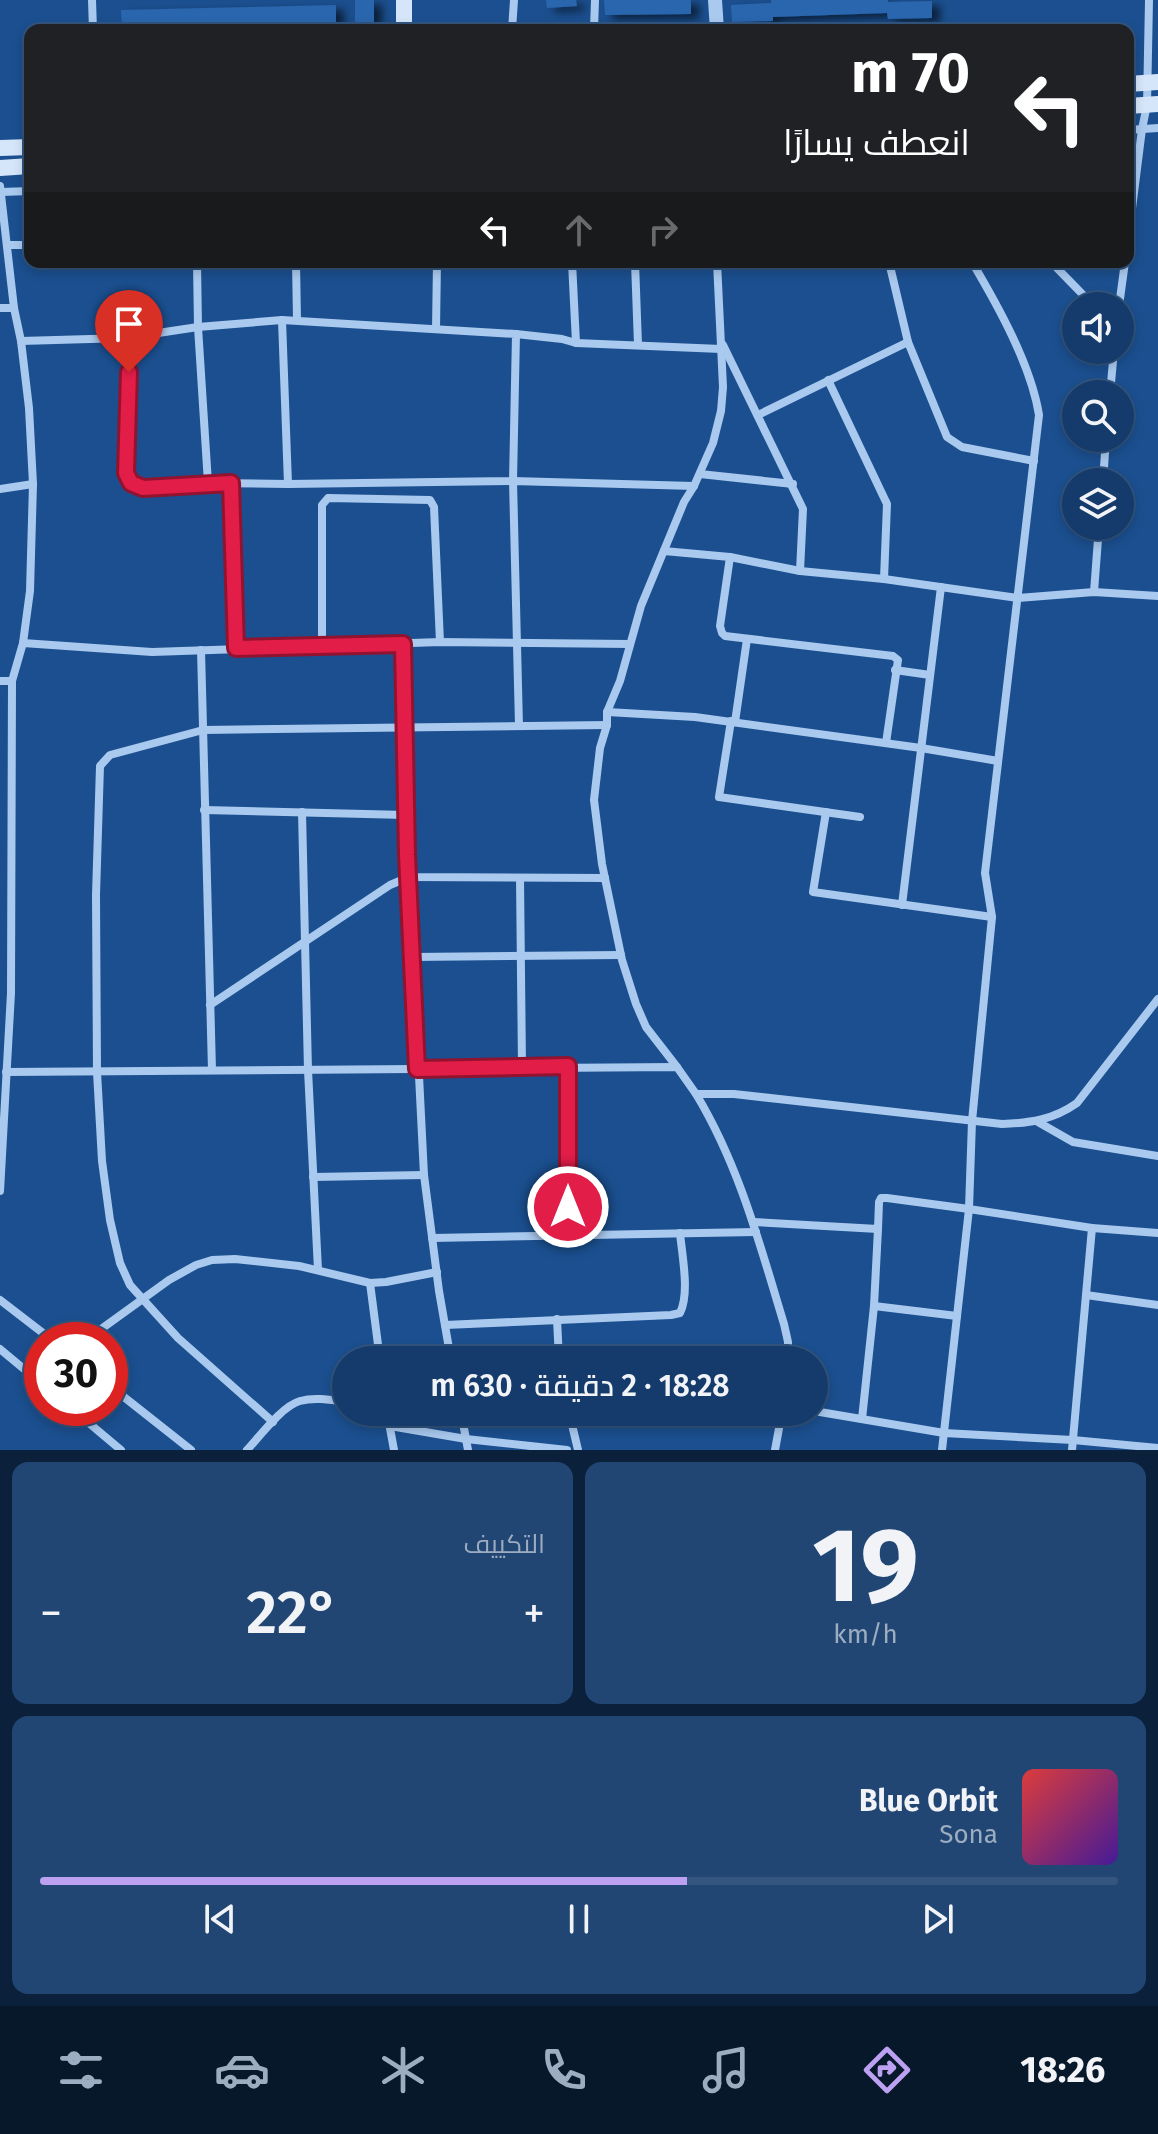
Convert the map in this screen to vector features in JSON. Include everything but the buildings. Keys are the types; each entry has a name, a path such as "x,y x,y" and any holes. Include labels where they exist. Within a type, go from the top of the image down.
{"main road":[{"path":"404,0 404,24"},
{"path":"0,148 24,147"},
{"path":"0,168 24,166"}],"street":[{"path":"92,0 93,24"},
{"path":"512,24 514,0"},
{"path":"594,24 595,0"},
{"path":"715,0 717,24"},
{"path":"1134,192 1142,129 1153,104 1149,0"},
{"path":"1134,130 1158,128"},
{"path":"0,1191 6,1072 4,1054 11,993 12,681 23,643 30,591 33,484 29,408 0,189 24,191"},
{"path":"7,245 24,245"},
{"path":"197,268 208,483"},
{"path":"296,268 297,320"},
{"path":"436,329 437,268"},
{"path":"572,268 576,343"},
{"path":"635,268 638,345"},
{"path":"717,268 723,387 721,411 713,443 684,502 641,606 620,681 607,712 594,800 605,878 621,955 636,1004 646,1027 696,1094 727,1151 755,1227 788,1346"},
{"path":"890,268 908,342 947,437 962,447 1034,461"},
{"path":"942,1450 969,1209 972,1121 992,917 985,873 1039,415 1037,401 1016,346 997,302 976,268"},
{"path":"1057,268 1080,292"},
{"path":"1121,292 1124,268"},
{"path":"0,308 14,308"},
{"path":"282,320 288,484"},
{"path":"21,341 125,338 198,327 297,320 516,334 576,343 721,345"},
{"path":"516,334 513,481 519,726"},
{"path":"125,338 129,372 126,473 131,483 143,488 208,483 513,481 694,486"},
{"path":"758,415 908,342"},
{"path":"721,345 803,509 800,571"},
{"path":"828,380 887,504 884,579"},
{"path":"700,474 793,484"},
{"path":"231,483 236,648"},
{"path":"0,489 33,484"},
{"path":"322,646 322,505 328,498 430,500 434,507 440,642"},
{"path":"1094,592 1098,540"},
{"path":"664,551 730,557 800,571 1018,598 1094,592 1158,596"},
{"path":"730,557 720,631 725,636 893,656 898,660 886,743"},
{"path":"902,905 941,587"},
{"path":"747,639 719,797 860,817"},
{"path":"23,643 152,652 440,642 630,644"},
{"path":"403,644 406,815 417,1069 424,1175 449,1346"},
{"path":"201,650 212,1070"},
{"path":"895,670 930,675"},
{"path":"0,681 12,681"},
{"path":"607,712 695,717 998,761"},
{"path":"273,1422 178,1338 130,1285 120,1263 102,1161 97,1072 96,895 100,766 110,755 203,730 607,725"},
{"path":"204,810 406,815"},
{"path":"302,812 308,1070 318,1270"},
{"path":"826,812 813,892 992,917"},
{"path":"210,1005 398,880 409,877 605,878"},
{"path":"520,878 522,1067"},
{"path":"412,957 621,955"},
{"path":"696,1094 734,1094 1002,1124 1038,1122 1067,1111 1077,1103 1158,999"},
{"path":"568,1066 568,1235"},
{"path":"6,1072 677,1067"},
{"path":"1038,1122 1073,1142 1158,1156"},
{"path":"313,1177 424,1175"},
{"path":"862,1419 881,1198 1092,1228 1158,1233"},
{"path":"432,1238 680,1233 755,1227 878,1229"},
{"path":"1073,1445 1092,1228"},
{"path":"445,1325 680,1313 685,1293 680,1233"},
{"path":"111,1322 182,1273 212,1260 235,1259 299,1266 370,1283 437,1272"},
{"path":"370,1283 378,1346"},
{"path":"1086,1295 1158,1305"},
{"path":"0,1300 29,1322"},
{"path":"874,1306 957,1316"},
{"path":"557,1319 558,1346"},
{"path":"0,1349 24,1365"},
{"path":"128,1400 191,1450"},
{"path":"247,1450 285,1409 297,1401 332,1400"},
{"path":"828,1413 944,1433 1073,1445 1158,1448"},
{"path":"92,1426 121,1450"},
{"path":"394,1450 390,1426 466,1439 567,1450"},
{"path":"464,1426 468,1450"},
{"path":"572,1426 578,1450"},
{"path":"775,1450 779,1426"}],"route":[{"path":"129,372 126,473 131,483 143,488 231,483 236,648 403,644 407,855 417,1069 568,1066 568,1207"}]}
